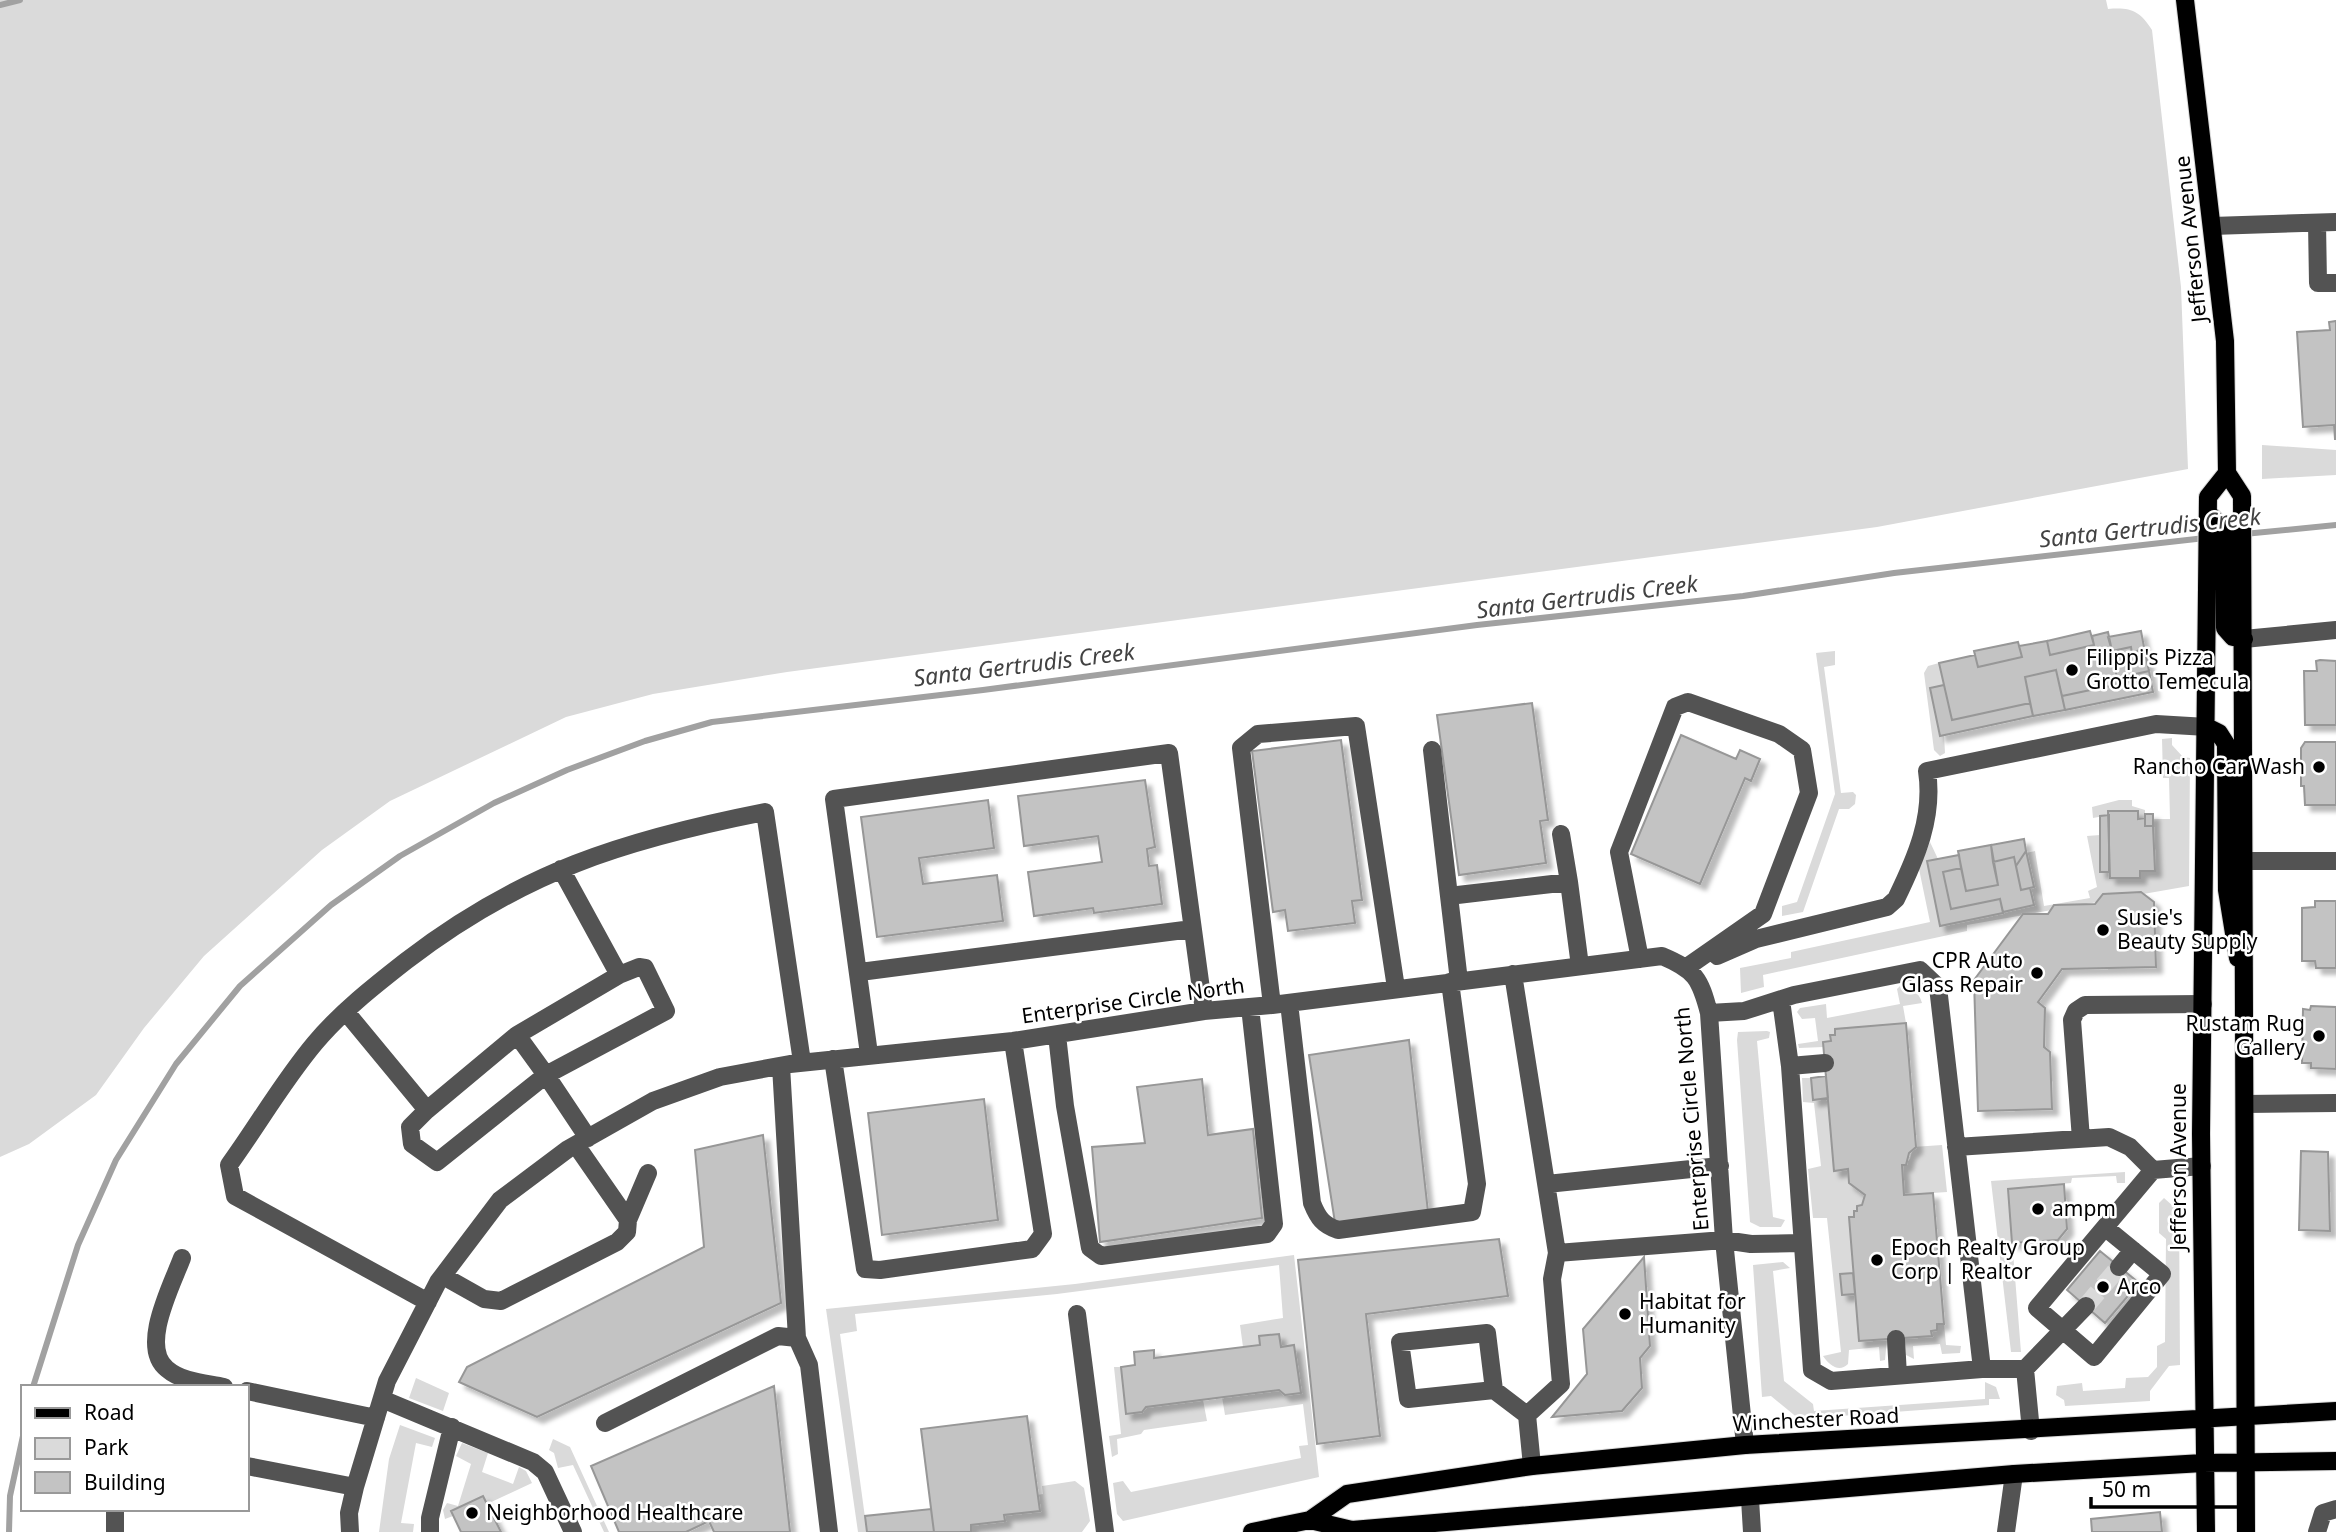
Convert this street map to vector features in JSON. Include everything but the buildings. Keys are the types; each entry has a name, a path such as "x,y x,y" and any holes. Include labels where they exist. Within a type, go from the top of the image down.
{"main road":[{"name":"Jefferson Avenue","path":"2185,0 2225,341 2227,473 2242,496 2246,1532"},
{"name":"Jefferson Avenue","path":"2206,1532 2202,1418 2202,1166 2208,497 2227,473"},
{"path":"2208,513 2225,530 2225,628 2233,637 2244,639"},
{"path":"2207,727 2219,733 2225,744 2227,890 2234,945 2245,978"},
{"name":"Winchester Road","path":"1302,1525 1347,1494 1532,1466 1745,1446 2336,1411"},
{"name":"Winchester Road","path":"1252,1532 1302,1525 1352,1531 1750,1499 2014,1474 2203,1463 2336,1461"}],"street":[{"path":"2212,226 2336,222"},
{"path":"2317,223 2318,283 2336,283"},
{"path":"2244,639 2336,630"},
{"path":"1640,959 1619,852 1675,707 1688,702 1779,734 1802,750 1809,793 1763,914 1687,967"},
{"path":"1687,967 1756,939 1887,906 1896,899 1928,819 1931,803 1927,771 2156,724 2207,727"},
{"path":"1396,988 1356,726 1258,734 1241,748 1312,1203 1317,1216 1327,1226 1338,1230 1472,1212 1477,1184 1432,750"},
{"path":"869,1054 860,972 834,799 1155,754 1169,753 1204,1011"},
{"path":"428,1302 235,1196 229,1165 315,1044 366,992 452,926 524,885 561,869 672,830 765,812 802,1062"},
{"path":"1561,834 1580,966"},
{"path":"2245,861 2336,861"},
{"path":"561,869 619,975"},
{"path":"1449,896 1569,882"},
{"path":"860,972 1192,929"},
{"name":"Enterprise Circle North","path":"350,1532 349,1513 355,1487 387,1381 443,1276 500,1200 582,1141 653,1101 720,1077 802,1062 1013,1041 1204,1011 1281,1004 1662,956 1687,967 1702,985 1709,1013 1724,1240 1745,1446"},
{"path":"639,967 645,968 666,1011 546,1075 437,1162 412,1144 410,1127 517,1035 619,975 639,967"},
{"path":"1709,1013 1744,1011 1781,1000 1920,970 1938,987 1982,1369"},
{"path":"1513,974 1557,1253 1552,1279 1561,1384 1527,1415"},
{"path":"1781,1000 1790,1066 1812,1370 1831,1381 1982,1369 2025,1369 2064,1333 2087,1306"},
{"path":"2081,1139 2072,1020 2076,1011 2085,1005 2203,1004"},
{"path":"1057,1035 1065,1107 1090,1248 1101,1256 1267,1234 1274,1224 1250,1007"},
{"path":"346,1012 427,1110"},
{"path":"517,1035 546,1075 628,1220"},
{"path":"834,1059 865,1269 880,1270 1032,1249 1043,1234 1013,1041"},
{"path":"1790,1066 1825,1063"},
{"path":"781,1066 797,1338 809,1365 829,1532"},
{"path":"2245,1104 2336,1103"},
{"path":"1956,1147 2109,1137 2124,1142 2153,1170"},
{"path":"1547,1184 1720,1166"},
{"path":"2106,1229 2162,1274 2094,1357 2038,1308 2153,1170 2202,1166"},
{"path":"443,1276 484,1299 502,1301 617,1242 627,1232 628,1220 648,1173"},
{"path":"1557,1253 1724,1240 1751,1244 1801,1243"},
{"path":"2119,1267 2133,1250"},
{"path":"182,1258 157,1326 156,1356 167,1369 184,1379 214,1385"},
{"path":"1077,1314 1105,1532"},
{"path":"1494,1390 1487,1333 1400,1342 1408,1399 1494,1390 1527,1415 1532,1466"},
{"path":"605,1423 778,1336 797,1338"},
{"path":"1896,1339 1898,1376"},
{"path":"2025,1369 2031,1431"},
{"path":"248,1391 376,1418"},
{"path":"382,1399 533,1462 545,1472 573,1532"},
{"path":"430,1532 430,1518 452,1427"},
{"path":"248,1466 355,1487"},
{"path":"2007,1532 2014,1474"},
{"path":"1750,1499 1752,1532"},
{"path":"2317,1532 2319,1519 2332,1510"},
{"path":"115,1511 115,1532"}],"green space":[{"path":"0,0 2106,0 2108,9 2123,9 2139,14 2152,30 2181,287 2188,469 1877,527 787,672 653,694 566,717 390,801 322,850 204,956 144,1028 96,1095 29,1144 0,1157"},
{"path":"2262,445 2336,450 2336,475 2262,479"},
{"path":"1835,651 1835,665 1824,667 1841,793 1853,792 1856,795 1855,804 1849,809 1839,809 1803,912 1782,916 1782,906 1797,902 1835,794 1816,653"},
{"path":"1939,663 1944,685 1930,689 1940,736 1944,735 1945,753 1940,756 1934,750 1924,673 1928,666"},
{"path":"2172,738 2172,745 2183,757 2190,758 2189,886 1967,925 1967,931 1763,975 1764,987 1741,993 1740,968 1791,958 1791,952 1930,922 1919,869 1930,842 1938,859 1927,862 1941,926 2033,905 2026,853 2035,851 2044,906 2090,898 2088,891 2097,887 2087,836 2100,835 2101,872 2109,872 2110,878 2140,878 2140,871 2154,871 2153,819 2170,819 2169,778 2163,778 2162,739"},
{"path":"2119,800 2132,800 2132,806 2145,810 2145,818 2138,819 2137,811 2109,811 2109,815 2093,818 2092,807"},
{"path":"1900,986 1917,993 1922,1003 1903,1006 1906,1023 1835,1029 1835,1035 1830,1035 1831,1041 1824,1047 1799,1048 1798,1044 1818,1041 1815,1018 1802,1019 1797,1012 1800,1008 1826,1004 1827,1018 1900,1004 1897,989"},
{"path":"1738,1032 1770,1032 1769,1038 1757,1041 1773,1217 1785,1220 1781,1227 1760,1227 1750,1222 1737,1040"},
{"path":"1802,1078 1811,1078 1813,1100 1828,1098 1834,1170 1848,1170 1849,1183 1865,1195 1862,1205 1854,1211 1854,1217 1849,1217 1853,1273 1840,1274 1842,1295 1855,1294 1859,1341 1887,1339 1885,1360 1880,1361 1879,1347 1849,1350 1848,1364 1841,1368 1831,1365 1823,1356 1841,1352 1827,1218 1813,1218 1808,1169 1821,1166 1814,1103 1803,1102"},
{"path":"1942,1145 1947,1192 1904,1195 1902,1165 1910,1159 1913,1147"},
{"path":"2125,1172 2125,1183 2117,1183 2116,1176 2072,1178 2071,1183 2008,1189 2021,1352 2011,1352 1991,1181"},
{"path":"2164,1198 2173,1206 2179,1206 2180,1365 2169,1366 2150,1391 2150,1401 2065,1406 2064,1400 2056,1395 2057,1386 2082,1383 2083,1391 2125,1388 2126,1378 2148,1377 2157,1367 2157,1346 2165,1342 2166,1239 2159,1233 2159,1203"},
{"path":"1294,1255 1319,1477 1123,1521 1117,1514 1113,1483 1123,1481 1131,1492 1301,1458 1299,1446 1308,1445 1303,1404 1225,1415 1222,1397 1279,1390 1285,1395 1301,1393 1294,1345 1281,1347 1279,1334 1260,1336 1260,1345 1243,1347 1240,1325 1283,1318 1279,1265 1057,1294 855,1314 857,1331 840,1334 867,1532 858,1532 826,1309 1075,1284"},
{"path":"1783,1262 1790,1268 1773,1271 1784,1381 1813,1404 1814,1411 1985,1399 1985,1382 1996,1387 2000,1399 1989,1399 1989,1405 1799,1419 1771,1396 1762,1397 1753,1265"},
{"path":"1937,1324 1944,1324 1946,1345 1961,1346 1960,1353 1942,1354 1940,1344 1913,1346 1914,1359 1906,1355 1905,1338 1932,1335 1931,1331 1937,1330"},
{"path":"1114,1367 1121,1367 1127,1414 1142,1412 1146,1407 1203,1400 1207,1421 1144,1430 1141,1434 1117,1439 1118,1454 1112,1457 1109,1436 1121,1434"},
{"path":"416,1378 449,1393 443,1411 409,1398"},
{"path":"400,1425 435,1438 432,1447 416,1443 401,1523 414,1524 413,1532 379,1532 389,1459"},
{"path":"553,1439 570,1447 609,1532 604,1532 573,1465 558,1468 554,1453 549,1450"},
{"path":"462,1443 488,1453 482,1472 513,1484 519,1467 526,1471 532,1483 487,1504 483,1496 451,1511 453,1516 445,1519 443,1510 447,1503 458,1506 471,1464 456,1456"},
{"path":"1075,1481 1084,1488 1090,1521 1082,1532 971,1532 971,1525 1004,1521 1004,1515 1039,1511 1037,1495 1043,1494 1042,1486"}],"waterway":[{"path":"0,5 20,0"},
{"name":"Santa Gertrudis Creek","path":"2244,534 2336,525"},
{"name":"Santa Gertrudis Creek","path":"34,1385 78,1245 116,1160 176,1064 240,986 331,905 400,856 494,803 567,770 645,741 712,722 983,690 1477,625 1743,596 1894,573 2205,538"},
{"name":"Santa Gertrudis Creek","path":"9,1532 10,1496 21,1445"}],"tunnel":[{"path":"2086,1306 2119,1267"}],"place":[{"name":"Filippi's Pizza Grotto Temecula","path":"2072,670"},
{"name":"Rancho Car Wash","path":"2319,767"},
{"name":"Susie's Beauty Supply","path":"2103,930"},
{"name":"CPR Auto Glass Repair","path":"2037,973"},
{"name":"Rustam Rug Gallery","path":"2319,1036"},
{"name":"ampm","path":"2038,1209"},
{"name":"Epoch Realty Group Corp | Realtor","path":"1877,1260"},
{"name":"Arco","path":"2103,1287"},
{"name":"Habitat for Humanity","path":"1625,1314"},
{"name":"Neighborhood Healthcare","path":"472,1513"}]}
